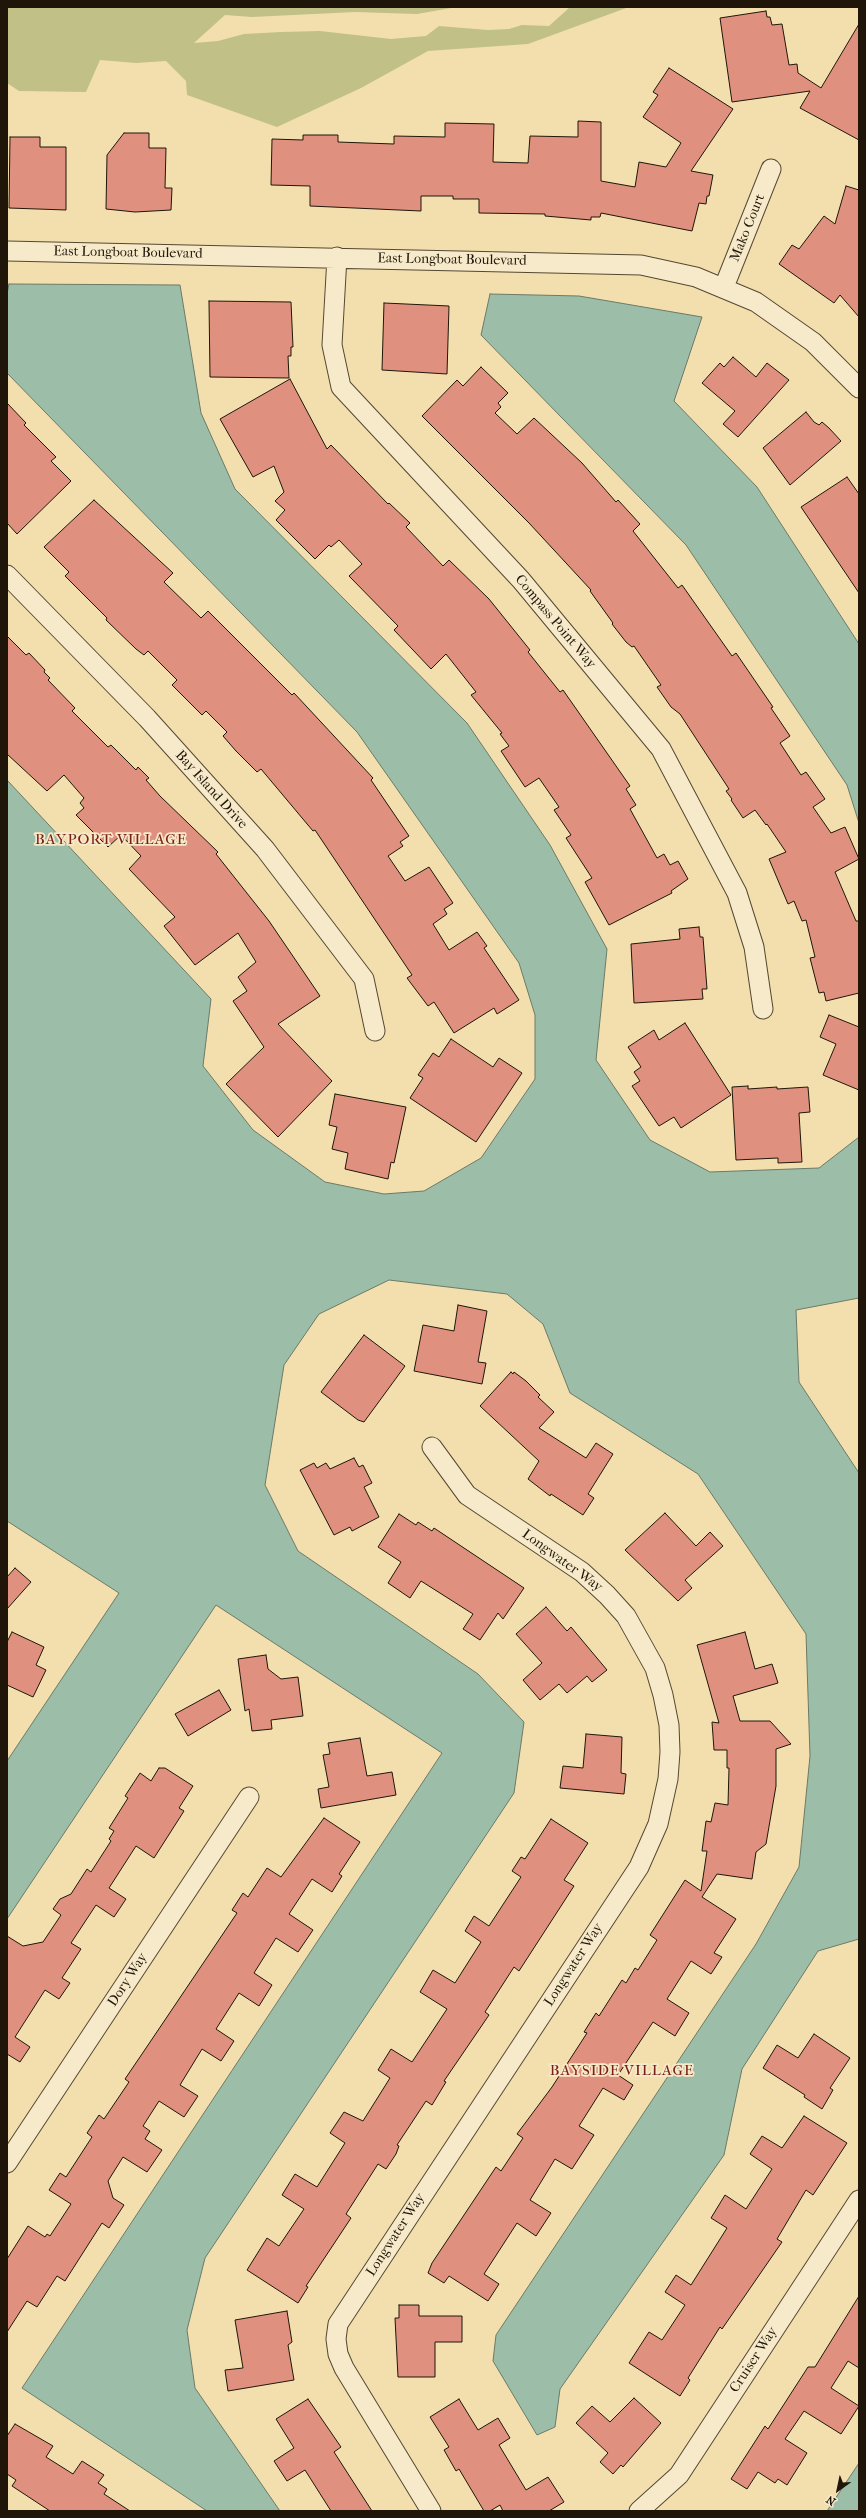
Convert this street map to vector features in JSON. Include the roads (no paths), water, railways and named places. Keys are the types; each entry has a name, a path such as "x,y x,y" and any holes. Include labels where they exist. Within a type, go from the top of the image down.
{"street":[{"name":"Mako Court","path":"724,287 771,169"},
{"name":"East Longboat Boulevard","path":"7,251 337,257 641,265 681,273 724,287 756,302 807,338 834,360 859,388"},
{"name":"Compass Point Way","path":"337,257 332,345 341,387 521,580 661,749 737,893 754,947 763,1009"},
{"name":"Bay Island Drive","path":"7,575 147,718 265,849 364,980 375,1031"},
{"name":"Longwater Way","path":"431,2511 344,2368 338,2354 336,2339 338,2324 639,1867 658,1824 666,1787 670,1752 669,1724 655,1668 626,1616 607,1594 582,1572 467,1495 432,1447"},
{"name":"Dory Way","path":"7,2163 249,1797"},
{"name":"Cruiser Way","path":"639,2511 679,2475 859,2200"}],"district":[{"name":"BAYPORT VILLAGE","path":"111,840"},
{"name":"BAYSIDE VILLAGE","path":"622,2071"}]}
